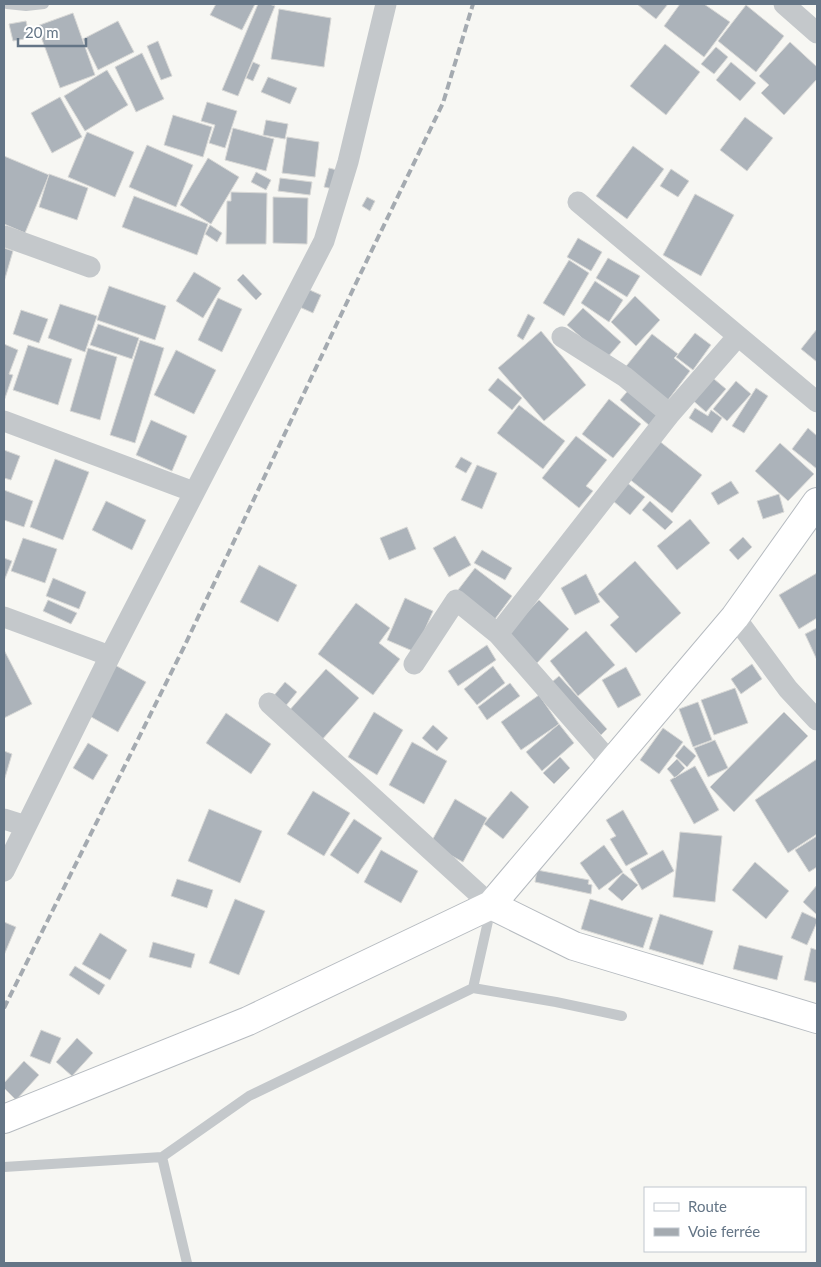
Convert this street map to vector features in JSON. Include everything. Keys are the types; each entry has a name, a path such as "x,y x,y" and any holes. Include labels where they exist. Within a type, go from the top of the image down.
{"street":[{"path":"4,871 110,656 324,241 348,162 386,4"},
{"path":"784,4 817,33"},
{"path":"578,202 817,402"},
{"path":"4,236 90,267"},
{"path":"498,634 670,414 738,336"},
{"path":"562,337 625,377 670,414"},
{"path":"4,421 194,492"},
{"path":"4,1119 248,1021 492,905 735,617 817,502"},
{"path":"414,664 456,600 498,634 611,763"},
{"path":"4,617 110,656"},
{"path":"735,617 788,689 817,720"},
{"path":"269,704 492,905 574,946 817,1019"},
{"path":"4,819 26,826"}],"lane":[{"path":"8,4 26,6 44,4"},
{"path":"473,988 492,905"},
{"path":"4,1166 162,1157 249,1096 473,988 556,1002 622,1016"},
{"path":"162,1157 187,1263"}],"building":[{"path":"216,4 255,4 242,30 210,15"},
{"path":"258,4 275,6 238,96 222,90"},
{"path":"637,4 668,4 656,19"},
{"path":"680,4 704,4 730,22 704,57 664,26"},
{"path":"746,5 784,36 756,72 718,41"},
{"path":"279,9 331,18 324,67 271,59"},
{"path":"73,13 95,75 60,88 37,26"},
{"path":"26,21 30,38 13,41 9,24"},
{"path":"118,21 134,52 98,70 83,39"},
{"path":"158,41 172,76 161,80 147,46"},
{"path":"790,42 817,67 817,79 784,115 761,93 769,85 759,76"},
{"path":"665,44 700,72 666,115 630,86"},
{"path":"716,47 728,57 714,74 701,64"},
{"path":"142,53 164,99 136,112 115,67"},
{"path":"253,62 260,65 253,81 246,78"},
{"path":"731,62 756,83 740,101 716,80"},
{"path":"107,70 128,105 85,131 64,96"},
{"path":"268,77 297,88 290,104 261,92"},
{"path":"60,97 82,137 52,153 31,113"},
{"path":"207,102 237,111 225,148 209,143 215,125 201,121"},
{"path":"173,115 212,127 203,157 164,145"},
{"path":"745,117 773,138 747,171 720,150"},
{"path":"266,120 288,124 285,139 263,135"},
{"path":"233,128 274,139 266,171 225,160"},
{"path":"87,132 134,152 115,197 68,177"},
{"path":"287,137 319,142 315,177 282,173"},
{"path":"147,145 193,165 176,207 129,187"},
{"path":"633,146 664,169 627,219 596,196"},
{"path":"4,156 49,175 25,233 4,224"},
{"path":"208,158 239,177 211,224 180,205"},
{"path":"329,168 337,170 333,189 324,187"},
{"path":"671,169 689,181 678,197 660,186"},
{"path":"256,172 271,180 266,190 251,182"},
{"path":"49,174 88,188 77,220 39,207"},
{"path":"280,178 312,182 310,195 278,191"},
{"path":"231,192 267,193 266,244 226,244 227,201 231,201"},
{"path":"695,194 734,215 701,276 663,255"},
{"path":"134,196 208,224 197,255 122,227"},
{"path":"273,197 308,198 307,244 273,243"},
{"path":"367,197 375,201 370,211 362,206"},
{"path":"210,225 222,233 217,242 205,234"},
{"path":"578,238 602,252 591,271 567,257"},
{"path":"4,248 13,251 4,282"},
{"path":"608,258 640,276 627,297 596,278"},
{"path":"569,260 589,273 564,316 543,303"},
{"path":"194,272 221,288 203,318 176,301"},
{"path":"243,274 262,294 256,300 237,280"},
{"path":"595,281 623,300 609,322 581,303"},
{"path":"109,286 166,306 155,340 97,320"},
{"path":"303,287 321,295 313,313 295,305"},
{"path":"635,296 660,320 636,346 611,322"},
{"path":"218,298 242,309 222,352 198,340"},
{"path":"60,304 97,316 85,352 48,338"},
{"path":"583,308 621,342 606,359 567,325"},
{"path":"21,310 48,319 39,343 13,334"},
{"path":"528,314 535,318 523,340 517,336"},
{"path":"98,324 139,338 132,359 90,345"},
{"path":"817,329 817,362 801,349"},
{"path":"541,331 586,385 544,421 498,368"},
{"path":"695,333 711,345 693,370 676,357"},
{"path":"652,334 678,354 674,358 690,371 665,404 623,370"},
{"path":"140,340 164,348 135,443 110,435"},
{"path":"4,344 18,350 9,374 13,375 4,401"},
{"path":"28,345 72,359 58,405 13,390"},
{"path":"88,348 117,357 100,420 70,411"},
{"path":"176,350 216,370 194,414 154,395"},
{"path":"708,374 726,389 706,412 689,397"},
{"path":"498,378 522,398 512,410 488,390"},
{"path":"736,381 751,394 727,421 713,409"},
{"path":"632,386 662,412 650,426 620,400"},
{"path":"756,388 768,396 744,433 732,426"},
{"path":"609,399 641,424 613,458 582,434"},
{"path":"519,405 565,441 543,469 497,433"},
{"path":"695,408 708,416 711,410 722,418 712,433 689,418"},
{"path":"151,420 187,436 172,471 136,455"},
{"path":"808,428 817,436 817,469 792,449"},
{"path":"576,436 607,460 586,486 593,491 579,508 542,478"},
{"path":"658,440 702,475 672,513 628,478"},
{"path":"780,443 814,474 788,501 755,471"},
{"path":"4,450 20,456 11,480 4,478"},
{"path":"461,457 472,463 466,473 455,467"},
{"path":"55,459 89,472 63,540 30,527"},
{"path":"477,465 497,473 482,509 461,500"},
{"path":"621,478 645,497 630,515 607,496"},
{"path":"731,481 739,493 718,505 711,493"},
{"path":"4,490 33,501 24,527 4,520"},
{"path":"779,494 784,512 763,519 757,501"},
{"path":"106,501 146,520 132,550 92,530"},
{"path":"650,501 673,522 665,530 642,510"},
{"path":"690,519 710,543 677,570 657,546"},
{"path":"407,527 416,549 389,560 380,538"},
{"path":"455,536 471,565 449,577 433,548"},
{"path":"743,537 752,547 738,560 729,550"},
{"path":"23,538 57,549 45,583 11,571"},
{"path":"482,550 512,568 505,580 474,563"},
{"path":"4,558 12,561 4,581"},
{"path":"635,561 681,613 636,653 610,625 619,617 598,594"},
{"path":"259,565 297,585 278,622 240,602"},
{"path":"475,568 512,596 495,619 458,590"},
{"path":"817,573 817,618 799,629 779,595"},
{"path":"586,574 600,602 575,615 561,588"},
{"path":"53,578 86,592 79,609 46,596"},
{"path":"405,598 433,611 415,652 387,640"},
{"path":"48,600 77,613 71,624 43,611"},
{"path":"539,600 569,629 537,663 506,634"},
{"path":"356,603 390,628 379,643 400,659 373,695 318,654"},
{"path":"817,628 817,660 805,634"},
{"path":"586,631 615,665 578,696 550,661"},
{"path":"487,645 496,660 458,686 448,671"},
{"path":"4,650 32,704 4,718"},
{"path":"113,664 146,682 118,732 86,714"},
{"path":"752,664 762,679 741,694 731,679"},
{"path":"493,666 505,683 477,705 464,689"},
{"path":"626,667 641,695 618,708 602,680"},
{"path":"326,669 359,698 320,742 287,713"},
{"path":"559,676 607,729 601,735 552,682"},
{"path":"285,682 297,692 284,708 272,698"},
{"path":"510,683 520,696 487,720 478,707"},
{"path":"735,688 748,723 714,735 701,700"},
{"path":"539,695 559,724 521,750 501,722"},
{"path":"698,702 712,740 693,747 679,709"},
{"path":"374,712 403,730 377,775 348,757"},
{"path":"784,712 808,736 734,812 710,787"},
{"path":"226,713 271,744 251,774 206,743"},
{"path":"559,724 574,743 542,771 526,752"},
{"path":"433,725 448,738 437,751 422,738"},
{"path":"663,728 683,742 659,774 640,760"},
{"path":"715,740 728,768 708,777 694,748"},
{"path":"412,742 447,761 424,804 389,785"},
{"path":"88,743 108,755 93,780 73,768"},
{"path":"684,745 696,756 687,767 675,756"},
{"path":"4,751 12,754 4,781"},
{"path":"560,757 570,768 554,784 543,773"},
{"path":"677,759 685,768 675,778 667,769"},
{"path":"817,759 817,834 788,853 755,800"},
{"path":"695,766 719,810 694,824 670,780"},
{"path":"313,791 350,813 324,856 287,834"},
{"path":"511,791 529,807 503,839 484,824"},
{"path":"455,799 487,818 463,862 430,844"},
{"path":"209,809 262,831 240,883 188,861"},
{"path":"623,810 648,854 626,866 610,839 616,836 606,820"},
{"path":"354,819 382,838 358,874 330,855"},
{"path":"680,832 722,836 715,902 673,897"},
{"path":"817,836 817,867 809,872 795,850"},
{"path":"604,845 623,872 599,890 580,863"},
{"path":"381,850 418,871 401,903 364,882"},
{"path":"663,850 674,871 642,890 630,869"},
{"path":"755,862 789,891 766,919 732,890"},
{"path":"537,870 589,880 588,884 592,885 591,894 535,882"},
{"path":"623,873 638,885 622,901 608,889"},
{"path":"177,879 213,890 207,908 171,896"},
{"path":"817,885 817,913 816,914 803,902"},
{"path":"235,899 265,911 239,975 209,963"},
{"path":"590,899 653,918 643,948 581,929"},
{"path":"802,912 817,919 807,945 791,938"},
{"path":"660,914 713,931 703,965 649,949"},
{"path":"4,922 16,927 4,955"},
{"path":"100,933 127,950 110,980 82,964"},
{"path":"153,942 195,954 191,968 149,957"},
{"path":"739,945 783,956 777,980 733,969"},
{"path":"811,948 817,950 817,983 804,980"},
{"path":"75,966 105,985 99,995 69,975"},
{"path":"41,1030 61,1038 50,1064 30,1056"},
{"path":"77,1038 93,1053 72,1076 56,1062"},
{"path":"24,1061 39,1075 16,1100 4,1088 4,1083"}],"railway":[{"path":"4,1008 184,647 443,103 473,4"}]}
